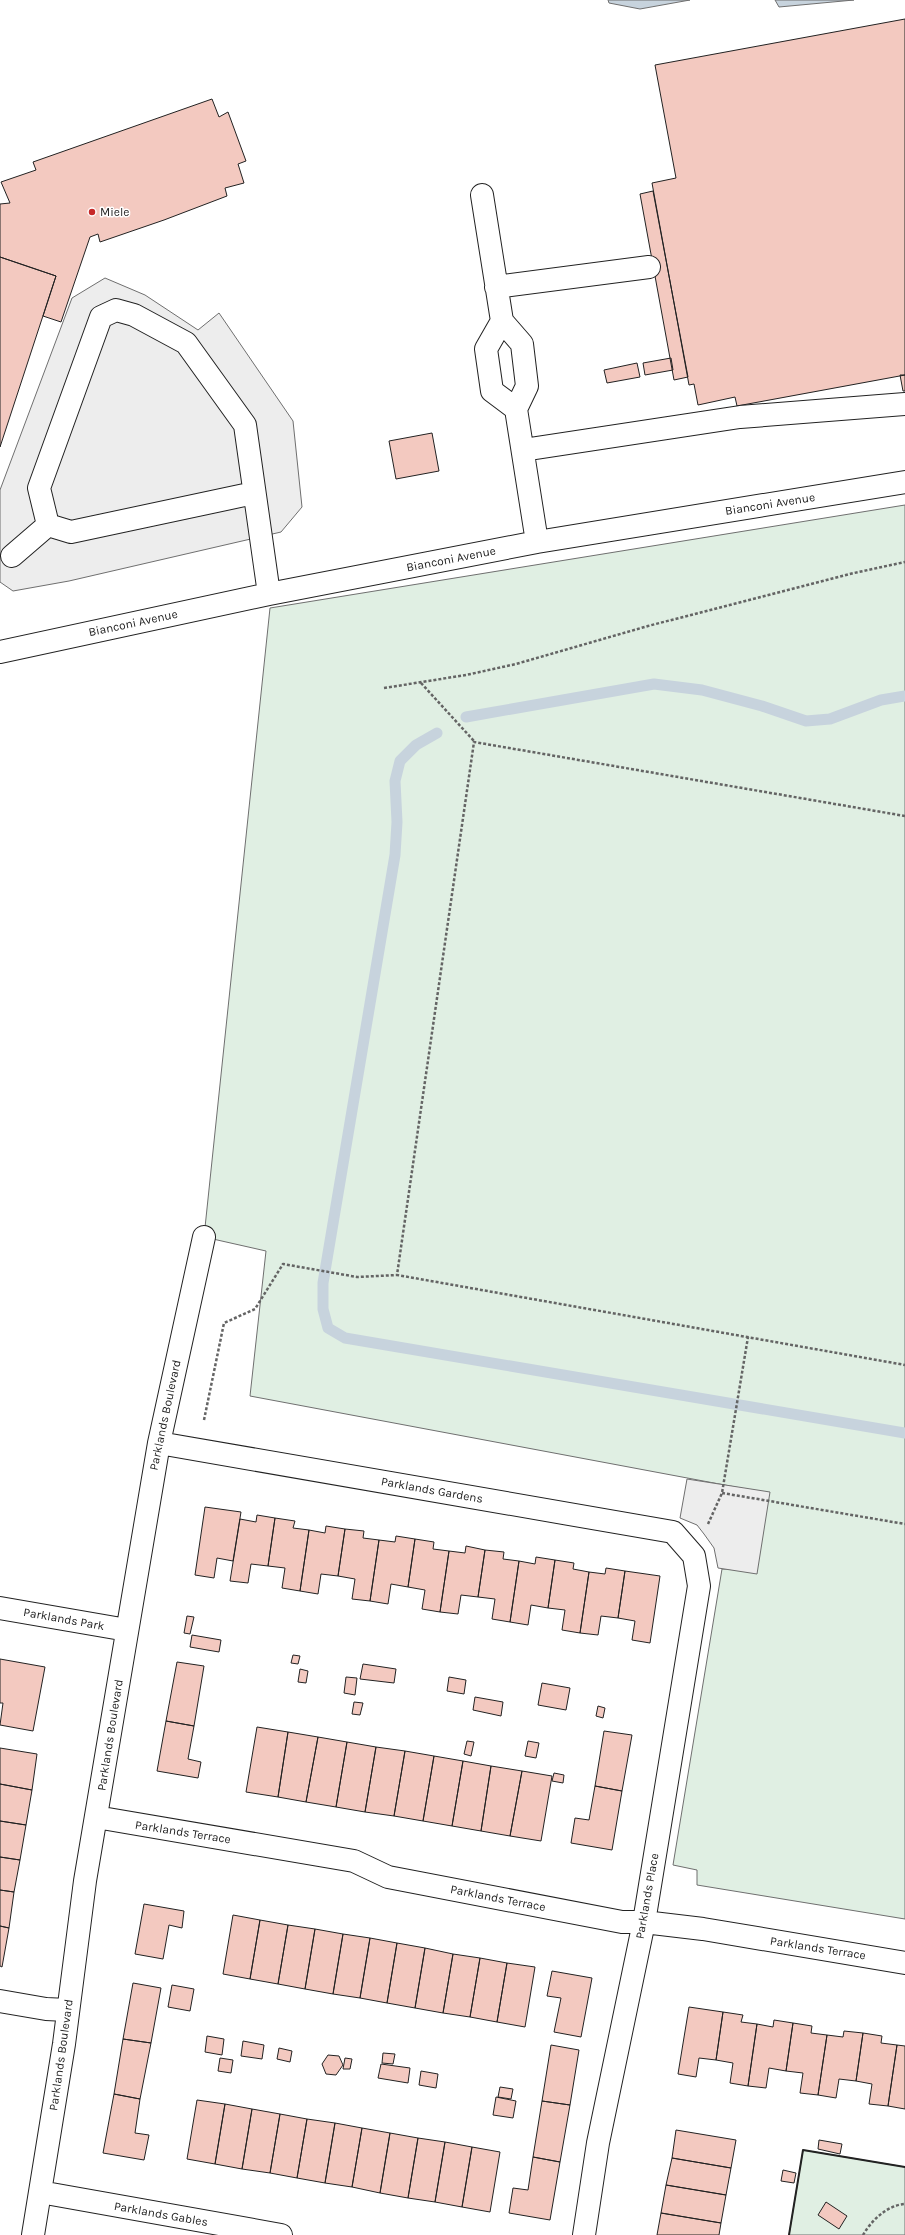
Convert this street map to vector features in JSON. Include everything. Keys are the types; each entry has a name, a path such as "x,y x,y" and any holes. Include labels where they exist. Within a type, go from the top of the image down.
{"street":[{"path":"482,195 502,321 522,344 527,386 516,408 537,542"},
{"path":"496,287 649,267"},
{"path":"48,525 39,488 101,317 116,310 134,315 186,343 216,382 245,425 269,594"},
{"path":"502,321 486,349 492,391 516,408"},
{"path":"523,450 740,417 905,404"},
{"name":"Bianconi Avenue","path":"0,652 269,594 537,542 905,482"},
{"path":"48,525 71,532 254,494"},
{"path":"12,556 48,525"},
{"name":"Parklands Boulevard","path":"33,2235 64,2044 96,1818 159,1443 204,1237"},
{"name":"Parklands Gardens","path":"159,1443 673,1532 694,1556"},
{"name":"Parklands Place","path":"584,2235 598,2143 644,1922 699,1586 694,1556"},
{"name":"Parklands Park","path":"0,1608 127,1630"},
{"name":"Parklands Terrace","path":"96,1818 354,1860 388,1877 622,1922 644,1922 703,1929 905,1963"},
{"path":"0,2001 46,2009 68,2010"},
{"name":"Parklands Gables","path":"40,2192 281,2235"}],"path":[{"path":"384,688 420,683 516,664 663,622 854,573 905,562"},
{"path":"420,683 474,742 905,816"},
{"path":"397,1275 474,742"},
{"path":"198,1450 224,1323 255,1309 284,1264 357,1277 397,1275 905,1365"},
{"path":"748,1337 722,1493 905,1524"},
{"path":"863,2235 870,2222 884,2212 905,2204"}],"green space":[{"path":"905,505 905,1919 697,1885 697,1870 673,1865 722,1569 753,1570 762,1492 250,1396 266,1251 204,1237 270,608"},
{"path":"803,2150 905,2167 905,2235 789,2235"}],"shaded area":[{"path":"608,0 690,0 640,9 609,3"},
{"path":"775,0 854,0 779,7"},
{"path":"105,278 145,295 198,330 219,313 293,421 302,507 281,532 69,581 13,591 0,582 0,490 72,298"},
{"path":"687,1479 770,1492 757,1574 718,1568 714,1548 704,1534 697,1525 680,1518"}],"building":[{"path":"905,19 905,375 737,406 735,397 698,405 694,384 689,385 652,183 676,178 655,65"},
{"name":"Miele","path":"212,99 219,117 228,112 246,161 238,164 244,183 225,188 227,196 164,220 100,242 98,234 90,237 61,322 43,316 56,276 0,257 0,204 10,203 1,182 36,170 33,162"},
{"path":"653,191 688,377 674,380 640,194"},
{"path":"0,257 56,276 0,447"},
{"path":"671,358 673,370 645,375 643,363"},
{"path":"637,363 640,377 607,383 604,370"},
{"path":"900,375 905,375 905,391 903,391"},
{"path":"432,433 439,471 396,479 389,441"},
{"path":"205,1507 241,1512 233,1561 217,1558 214,1578 195,1575"},
{"path":"257,1515 275,1518 268,1566 251,1564 248,1583 230,1581 240,1519 256,1522"},
{"path":"275,1518 295,1521 293,1528 309,1530 300,1591 282,1588 285,1568 268,1566"},
{"path":"326,1526 345,1529 338,1576 321,1574 318,1594 300,1591 309,1530 325,1533"},
{"path":"345,1529 364,1531 363,1538 379,1540 370,1601 352,1599 355,1579 338,1576"},
{"path":"396,1536 415,1539 408,1587 391,1584 388,1604 370,1601 379,1540 395,1542"},
{"path":"415,1539 434,1542 433,1549 449,1551 440,1612 422,1609 425,1590 408,1587"},
{"path":"466,1546 485,1550 478,1597 461,1595 458,1614 440,1612 449,1551 465,1553"},
{"path":"485,1550 504,1552 503,1559 519,1561 510,1622 492,1619 495,1599 478,1597"},
{"path":"536,1557 555,1560 548,1608 531,1605 528,1625 510,1622 519,1561 535,1564"},
{"path":"555,1560 574,1563 573,1569 589,1572 580,1633 562,1630 565,1610 548,1608"},
{"path":"606,1568 625,1571 618,1618 601,1616 598,1635 580,1633 589,1572 605,1574"},
{"path":"625,1571 660,1576 650,1643 632,1640 635,1621 618,1618"},
{"path":"187,1616 194,1617 190,1634 184,1633"},
{"path":"192,1635 221,1640 219,1652 190,1647"},
{"path":"293,1655 300,1656 298,1664 291,1663"},
{"path":"0,1659 45,1667 33,1731 0,1725 3,1703 0,1703"},
{"path":"177,1662 204,1666 194,1726 166,1721"},
{"path":"363,1664 396,1669 394,1683 360,1679"},
{"path":"300,1669 308,1671 306,1683 298,1682"},
{"path":"346,1677 357,1678 355,1695 344,1693"},
{"path":"449,1677 466,1680 464,1694 447,1691"},
{"path":"542,1683 570,1688 566,1710 538,1705"},
{"path":"475,1697 503,1702 501,1716 473,1710"},
{"path":"354,1702 363,1703 360,1715 352,1714"},
{"path":"598,1706 605,1708 603,1718 596,1716"},
{"path":"166,1721 194,1726 188,1759 201,1762 198,1778 157,1771"},
{"path":"257,1727 288,1732 278,1797 246,1792"},
{"path":"604,1731 632,1735 622,1791 595,1786"},
{"path":"288,1732 318,1737 306,1802 278,1797"},
{"path":"318,1737 347,1742 336,1807 306,1802"},
{"path":"467,1741 474,1742 471,1756 464,1754"},
{"path":"528,1741 539,1743 536,1758 525,1756"},
{"path":"347,1742 376,1747 365,1812 336,1807"},
{"path":"376,1747 405,1751 394,1816 365,1812"},
{"path":"0,1748 37,1754 32,1790 0,1784"},
{"path":"405,1751 434,1756 423,1821 394,1816"},
{"path":"434,1756 463,1761 452,1826 423,1821"},
{"path":"463,1761 491,1766 481,1831 452,1826"},
{"path":"491,1766 522,1771 510,1836 481,1831"},
{"path":"522,1771 552,1776 541,1841 510,1836"},
{"path":"554,1773 564,1775 563,1783 552,1781"},
{"path":"0,1784 32,1790 26,1825 0,1821"},
{"path":"595,1786 622,1791 612,1850 571,1843 575,1818 589,1820"},
{"path":"0,1821 26,1825 20,1860 0,1857"},
{"path":"0,1857 20,1860 14,1892 0,1890"},
{"path":"0,1890 14,1892 9,1928 0,1926"},
{"path":"144,1904 184,1911 182,1928 169,1925 163,1959 135,1954"},
{"path":"233,1915 260,1920 250,1979 223,1974"},
{"path":"260,1920 288,1925 278,1984 250,1979"},
{"path":"288,1925 315,1929 305,1989 278,1984"},
{"path":"0,1926 9,1928 2,1967 0,1966"},
{"path":"315,1929 343,1934 333,1994 305,1989"},
{"path":"343,1934 370,1938 360,1998 333,1994"},
{"path":"370,1938 397,1943 387,2003 360,1998"},
{"path":"397,1943 425,1948 415,2008 387,2003"},
{"path":"425,1948 453,1954 443,2013 415,2008"},
{"path":"453,1954 480,1958 470,2017 443,2013"},
{"path":"480,1958 507,1963 497,2022 470,2017"},
{"path":"507,1963 535,1967 525,2027 497,2022"},
{"path":"552,1971 592,1978 581,2037 554,2032 561,1998 547,1996"},
{"path":"133,1983 161,1988 151,2043 123,2039"},
{"path":"172,1985 194,1989 190,2011 168,2007"},
{"path":"689,2007 723,2012 716,2060 699,2058 696,2077 678,2074"},
{"path":"723,2012 743,2015 741,2022 757,2024 748,2086 730,2083 733,2063 716,2060"},
{"path":"774,2020 793,2023 786,2071 769,2068 766,2088 748,2086 757,2024 773,2027"},
{"path":"793,2023 812,2026 811,2033 827,2035 818,2095 800,2093 803,2073 786,2071"},
{"path":"844,2031 863,2033 856,2081 839,2079 836,2098 818,2095 827,2035 843,2037"},
{"path":"863,2033 882,2036 881,2043 897,2045 888,2106 869,2104 872,2084 856,2081"},
{"path":"207,2036 224,2039 222,2055 205,2052"},
{"path":"123,2039 151,2043 140,2099 114,2094"},
{"path":"243,2041 264,2045 262,2059 241,2056"},
{"path":"551,2045 579,2050 570,2105 542,2101"},
{"path":"897,2045 905,2046 905,2109 888,2106"},
{"path":"279,2048 292,2051 290,2062 277,2059"},
{"path":"383,2053 395,2054 393,2064 382,2063"},
{"path":"328,2055 339,2056 343,2065 336,2075 326,2074 322,2064"},
{"path":"220,2058 233,2060 231,2073 218,2071"},
{"path":"345,2058 352,2059 350,2069 343,2069"},
{"path":"381,2064 410,2068 408,2083 378,2078"},
{"path":"421,2071 438,2074 436,2088 419,2085"},
{"path":"500,2087 513,2089 511,2099 498,2097"},
{"path":"114,2094 140,2099 135,2133 149,2135 144,2160 103,2153"},
{"path":"496,2097 516,2101 513,2118 493,2115"},
{"path":"197,2100 225,2104 215,2164 187,2159"},
{"path":"542,2101 570,2105 560,2162 533,2157"},
{"path":"225,2104 252,2109 242,2169 215,2164"},
{"path":"252,2109 280,2114 270,2173 242,2169"},
{"path":"280,2114 307,2119 297,2178 270,2173"},
{"path":"307,2119 335,2123 325,2183 297,2178"},
{"path":"335,2123 362,2128 352,2187 325,2183"},
{"path":"362,2128 390,2133 380,2193 352,2187"},
{"path":"676,2130 736,2140 731,2168 672,2158"},
{"path":"390,2133 418,2138 408,2198 380,2193"},
{"path":"418,2138 445,2142 435,2202 408,2198"},
{"path":"819,2140 842,2144 840,2154 818,2149"},
{"path":"445,2142 472,2147 462,2207 435,2202"},
{"path":"472,2147 500,2152 490,2212 462,2207"},
{"path":"533,2157 560,2162 550,2220 509,2213 513,2188 528,2190"},
{"path":"672,2158 731,2168 726,2195 666,2185"},
{"path":"783,2170 796,2173 794,2183 781,2181"},
{"path":"666,2185 726,2195 721,2223 661,2213"},
{"path":"826,2202 847,2216 839,2229 818,2215"},
{"path":"661,2213 721,2223 719,2235 657,2235"}],"waterway":[{"path":"466,717 654,684 702,690 762,706 806,721 830,719 881,700 905,696"},
{"path":"437,733 416,745 400,761 395,781 397,822 395,855 323,1283 323,1309 328,1328 345,1338 905,1433"}],"wall":[{"path":"789,2235 803,2150 905,2167"}],"place":[{"name":"Miele","path":"92,212"}]}
